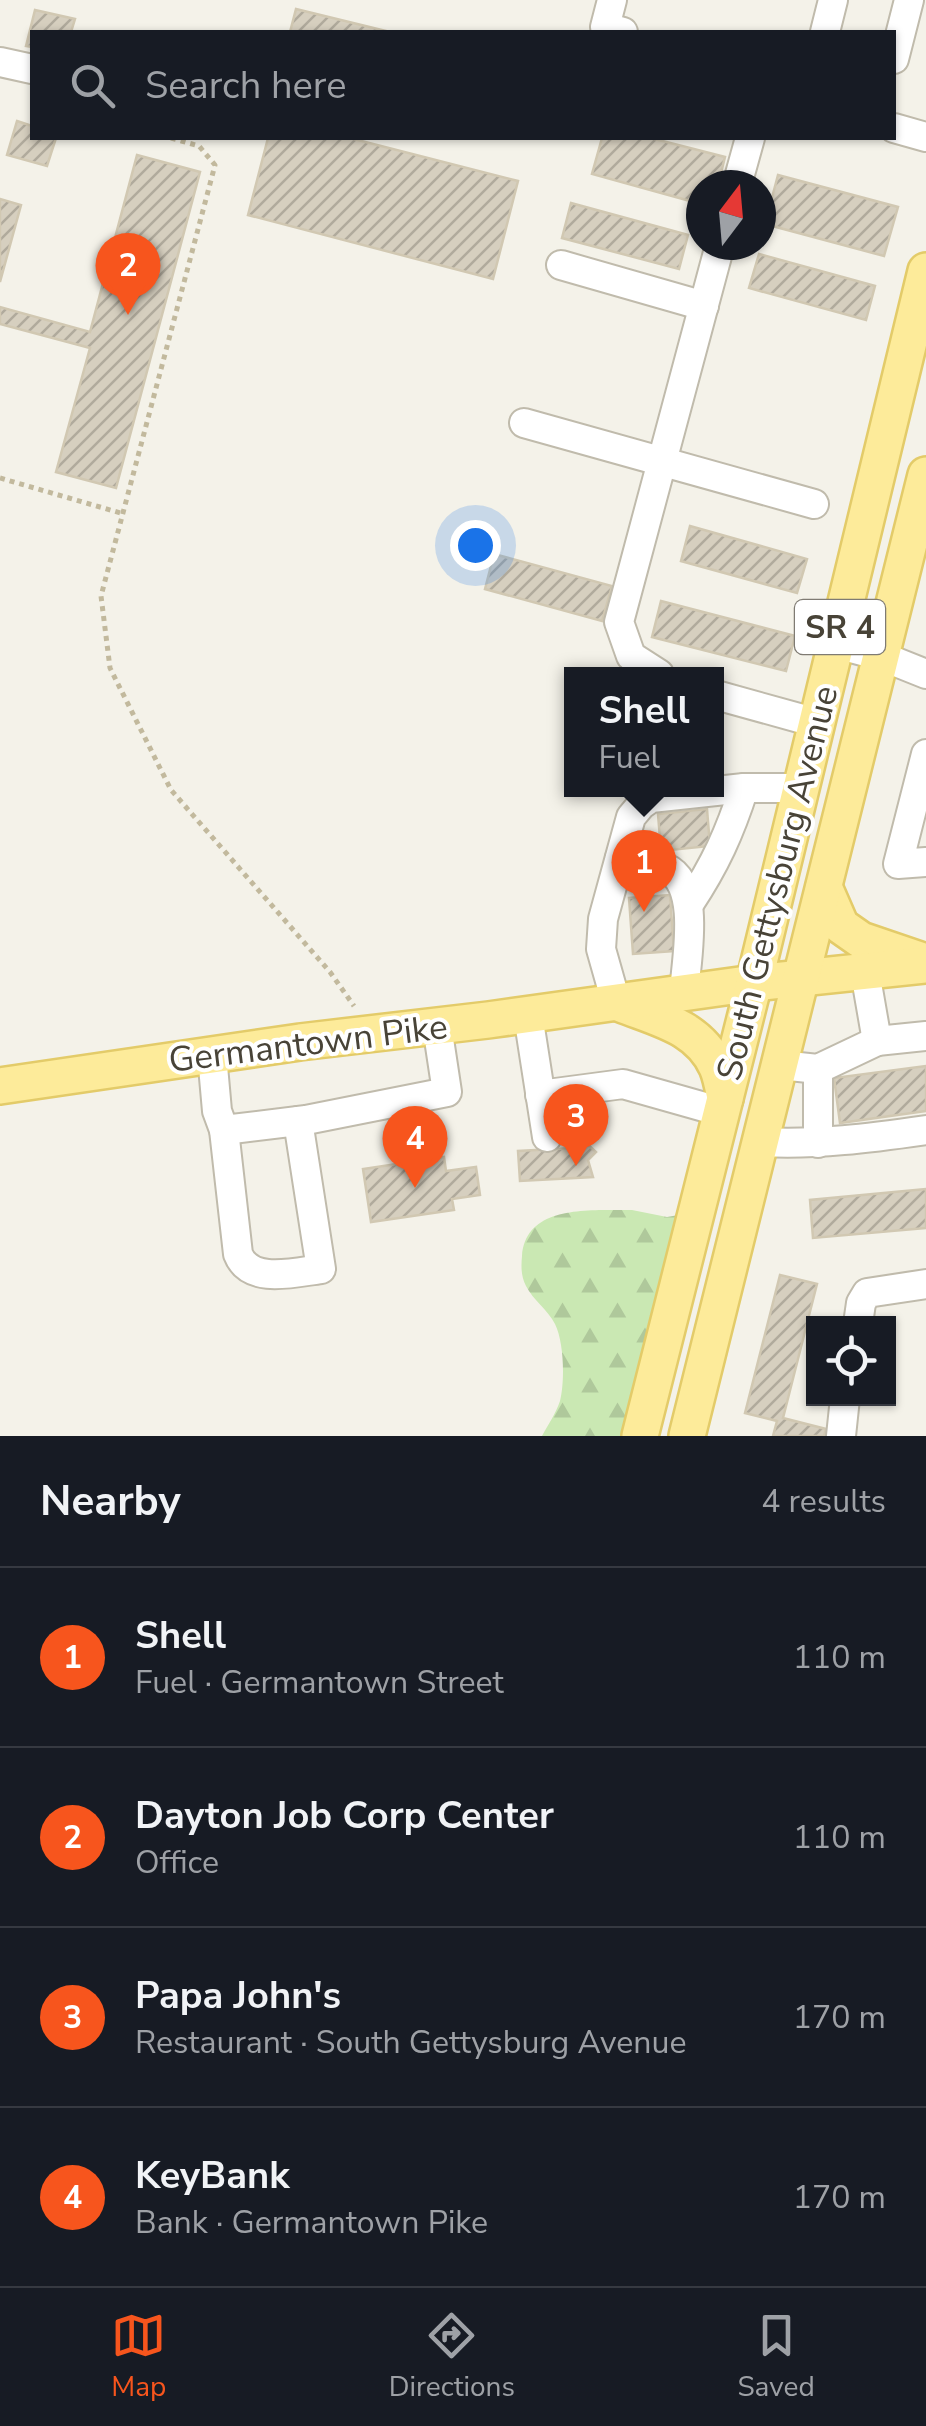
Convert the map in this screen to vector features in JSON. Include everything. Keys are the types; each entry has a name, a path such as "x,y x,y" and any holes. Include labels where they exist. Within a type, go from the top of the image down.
{"main road":[{"name":"South Gettysburg Avenue","path":"640,1436 926,271"},
{"name":"South Gettysburg Avenue","path":"687,1436 926,475"},
{"path":"824,887 841,926 861,940 926,964"},
{"name":"Germantown Pike","path":"0,1086 212,1054 926,964"},
{"path":"616,1002 698,1038 718,1068 723,1105"}],"lane":[{"path":"612,0 605,27 616,30"},
{"path":"826,30 833,0"},
{"path":"896,50 909,0"},
{"path":"0,62 30,69"},
{"path":"896,129 926,137"},
{"path":"741,170 749,140"},
{"path":"648,667 632,656 619,622 716,260"},
{"path":"561,265 704,306"},
{"path":"524,423 814,504"},
{"path":"836,644 926,674"},
{"path":"724,697 817,723"},
{"path":"926,754 898,864 926,862"},
{"path":"689,904 711,871 731,829 744,788"},
{"path":"724,790 801,788"},
{"path":"616,1002 600,949 603,920 631,817 651,798 660,797"},
{"path":"620,858 665,867 680,878 689,904 684,993"},
{"path":"865,972 877,1041"},
{"path":"528,1015 547,1138"},
{"path":"224,1130 447,1092 437,1026"},
{"path":"780,1065 818,1070 877,1041 926,1036"},
{"path":"212,1054 238,1254 247,1268 276,1274 322,1269 298,1120"},
{"path":"818,1070 818,1143"},
{"path":"540,1095 623,1084 723,1105"},
{"path":"761,1142 850,1142 926,1130"},
{"path":"859,1316 861,1302 868,1293 926,1284"},
{"path":"841,1436 844,1406"}],"path":[{"path":"179,140 199,146 216,166 101,596 110,668 171,790 330,972 373,1034"},
{"path":"0,478 124,514"}],"green space":[{"path":"632,1210 667,1217 696,1212 640,1436 542,1436 560,1401 563,1362 555,1324 523,1279 526,1239 549,1218 582,1211"}],"building":[{"path":"296,9 382,30 291,30"},
{"path":"35,10 75,19 72,30 30,30"},
{"path":"17,121 30,125 30,140 55,140 47,166 7,155"},
{"path":"267,140 358,140 518,181 493,279 248,215"},
{"path":"601,140 659,140 725,157 722,170 686,170 686,200 592,174"},
{"path":"137,155 200,172 116,488 56,472 90,348 0,324 0,307 90,332"},
{"path":"778,175 898,207 884,256 776,227"},
{"path":"0,199 21,205 0,282"},
{"path":"571,203 686,234 686,243 679,269 562,238"},
{"path":"776,259 875,286 866,320 749,288 757,260"},
{"path":"690,526 807,559 797,593 681,561"},
{"path":"494,554 612,586 602,621 485,589"},
{"path":"661,601 795,636 786,671 652,637"},
{"path":"707,809 710,846 661,851 658,814"},
{"path":"670,895 674,951 633,954 629,898"},
{"path":"926,1066 926,1111 840,1123 834,1078"},
{"path":"582,1139 596,1152 588,1160 593,1177 520,1181 518,1151 574,1148"},
{"path":"444,1157 446,1171 476,1167 480,1195 452,1199 454,1210 371,1222 363,1169"},
{"path":"926,1189 926,1228 813,1238 810,1200"},
{"path":"780,1275 817,1284 783,1418 826,1429 824,1436 773,1436 777,1421 745,1413"}],"place":[{"name":"Dayton Job Corp Center","path":"128,315"},
{"name":"Shell","path":"644,912"},
{"name":"Papa John's","path":"576,1166"},
{"name":"KeyBank","path":"415,1188"}]}
